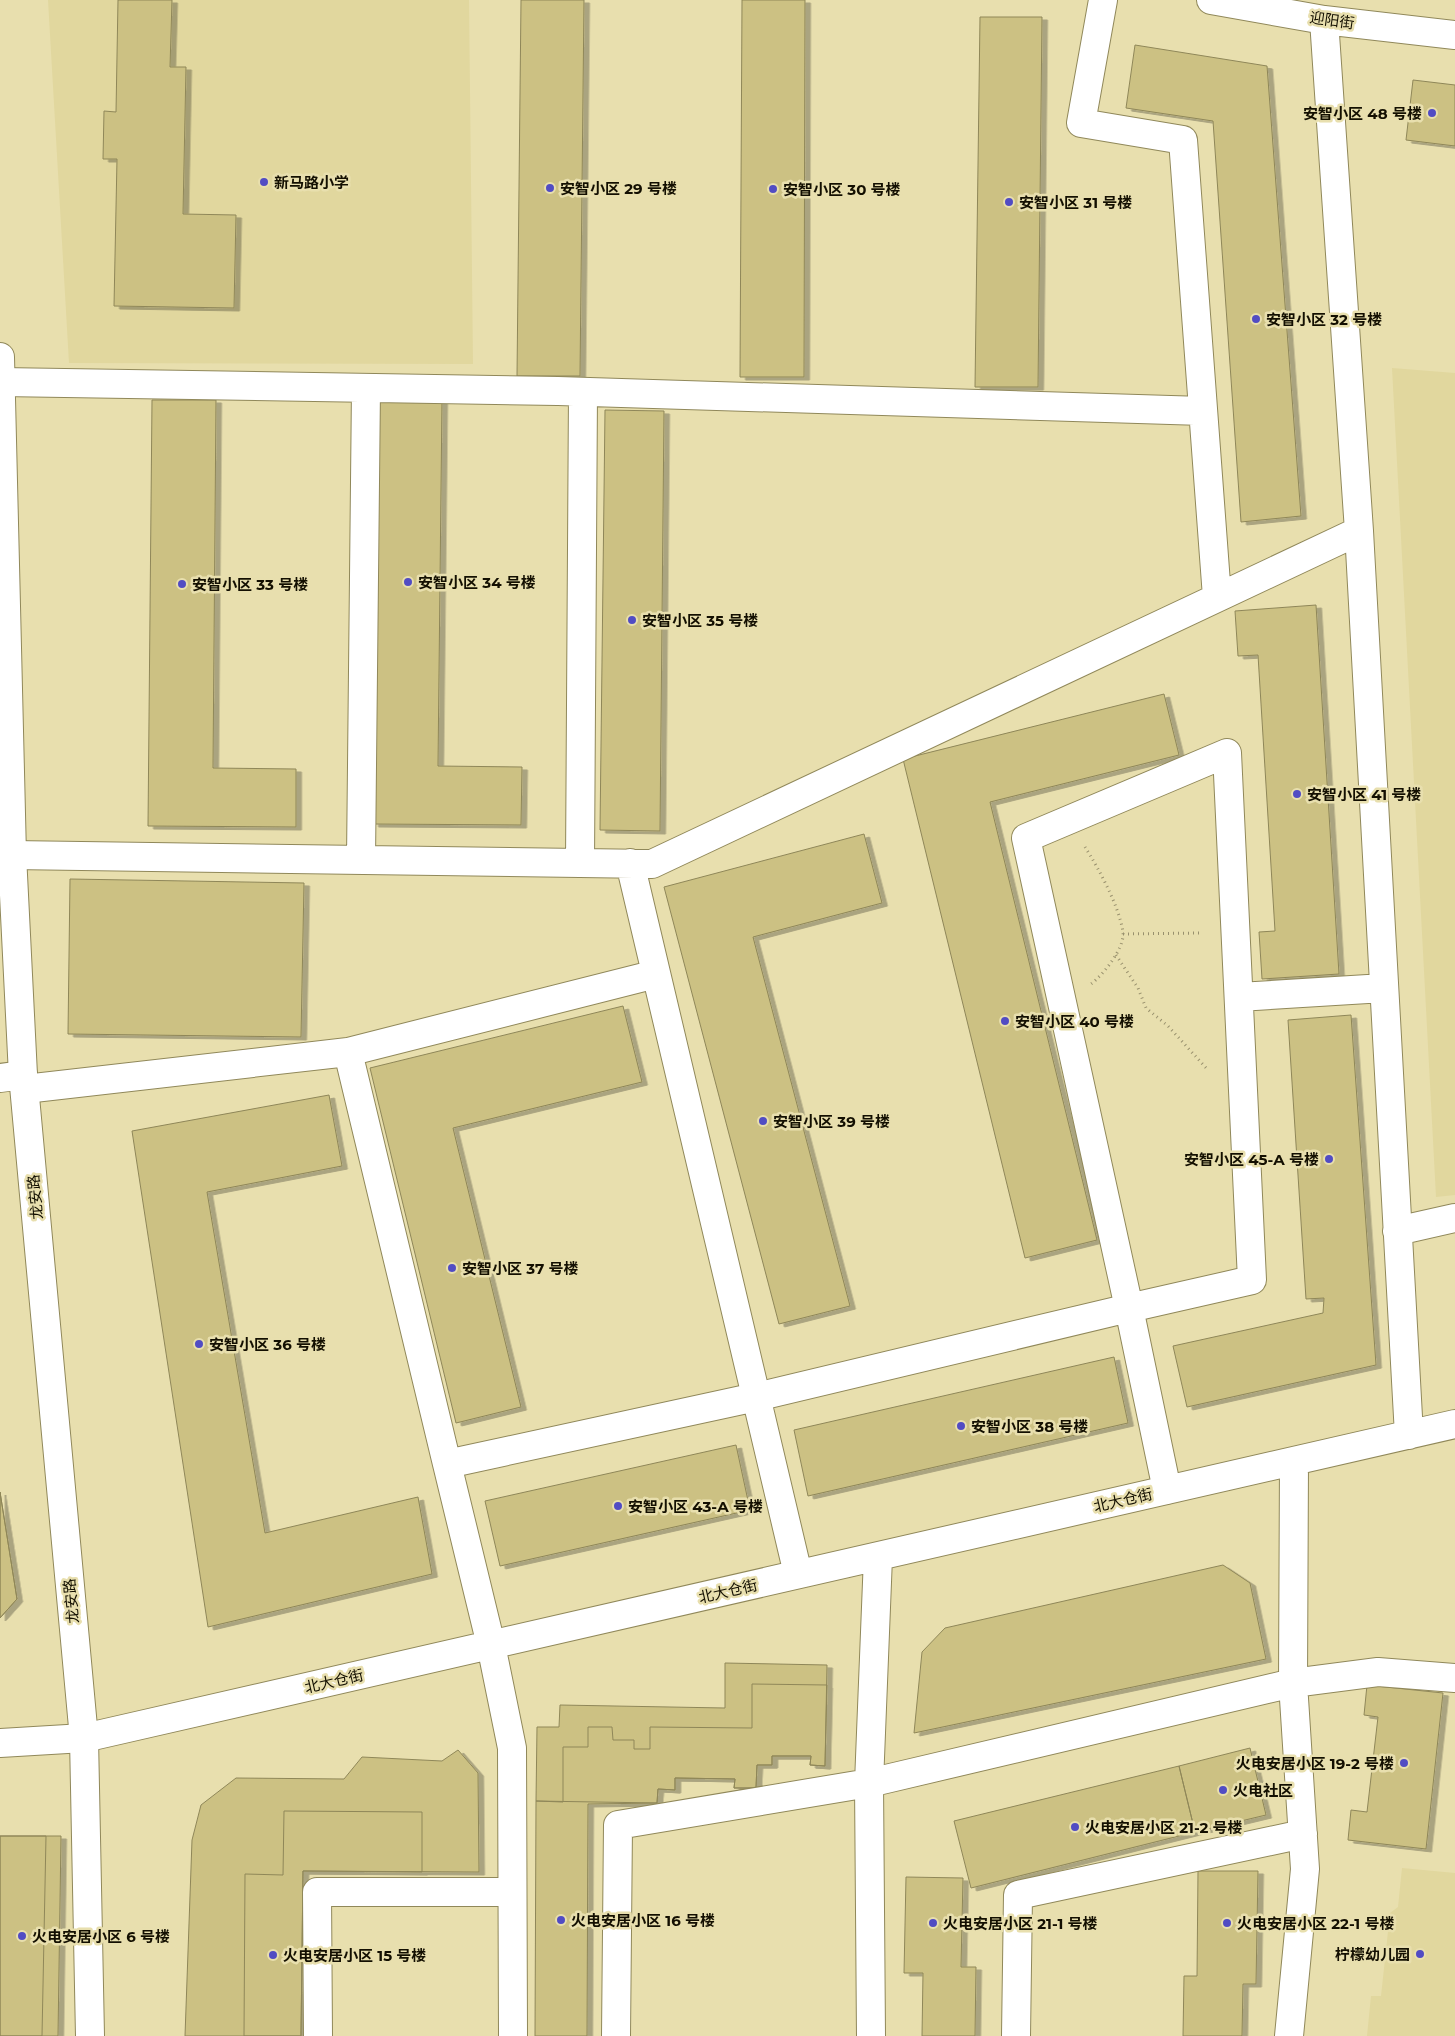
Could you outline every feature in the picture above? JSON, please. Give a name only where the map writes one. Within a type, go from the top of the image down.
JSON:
[{"type":"street","points":[[1103,0],[1081,123],[1183,140],[1217,597]]},
{"type":"street","name":"迎阳街","points":[[1211,0],[1275,6],[1324,20],[1455,35]]},
{"type":"street","points":[[1324,20],[1359,531],[1409,1435]]},
{"type":"street","name":"龙安路","points":[[0,357],[16,1081],[84,1738],[90,2036]]},
{"type":"street","points":[[1,382],[583,392],[1203,411]]},
{"type":"street","points":[[361,860],[366,388]]},
{"type":"street","points":[[580,862],[583,392]]},
{"type":"street","points":[[12,855],[652,864],[1359,531]]},
{"type":"street","points":[[448,1464],[756,1397],[1129,1308],[1252,1280],[1227,753],[1026,838],[1129,1308],[1167,1490]]},
{"type":"street","points":[[630,863],[798,1574]]},
{"type":"street","points":[[16,1081],[348,1052],[656,974]]},
{"type":"street","points":[[1239,997],[1384,988]]},
{"type":"street","points":[[348,1052],[491,1645],[512,1748],[513,2036]]},
{"type":"street","points":[[1397,1231],[1455,1218]]},
{"type":"street","name":"北大仓街","points":[[0,1743],[84,1738],[1455,1424]]},
{"type":"street","points":[[1289,2036],[1305,1869],[1293,1683],[1294,1461]]},
{"type":"street","points":[[871,2036],[869,1783],[878,1556]]},
{"type":"street","points":[[616,2036],[618,1826],[869,1783],[1293,1683],[1378,1672],[1455,1678]]},
{"type":"street","points":[[1016,2036],[1018,1896],[1303,1834]]},
{"type":"street","points":[[318,2036],[317,1892],[512,1892]]},
{"type":"path","points":[[1062,1004],[1100,977],[1116,955],[1123,934],[1112,899],[1096,865],[1068,820]]},
{"type":"path","points":[[1123,934],[1236,933]]},
{"type":"path","points":[[1116,955],[1138,988],[1146,1008],[1168,1026],[1215,1077],[1242,1076]]},
{"type":"shaded area","name":"新马路小学","points":[[48,0],[469,0],[473,364],[69,363]]},
{"type":"shaded area","points":[[1392,368],[1455,373],[1455,1195],[1436,1197]]},
{"type":"shaded area","name":"柠檬幼儿园","points":[[1402,1868],[1455,1873],[1455,2036],[1367,2036],[1371,1996],[1381,1996],[1390,1913],[1398,1907]]},
{"type":"building","name":"新马路小学","points":[[118,0],[172,0],[170,67],[186,67],[183,214],[236,215],[234,308],[114,306],[117,159],[103,159],[104,111],[116,112]]},
{"type":"building","name":"安智小区 29 号楼","points":[[521,0],[584,0],[580,376],[517,376]]},
{"type":"building","name":"安智小区 30 号楼","points":[[742,0],[805,0],[804,377],[740,377]]},
{"type":"building","name":"安智小区 31 号楼","points":[[980,17],[1042,17],[1038,387],[975,387]]},
{"type":"building","name":"安智小区 32 号楼","points":[[1135,45],[1267,66],[1301,516],[1241,522],[1213,121],[1126,108]]},
{"type":"building","name":"安智小区 48 号楼","points":[[1413,80],[1455,85],[1455,146],[1406,140]]},
{"type":"building","name":"安智小区 34 号楼","points":[[378,398],[442,399],[438,766],[522,767],[521,825],[373,824]]},
{"type":"building","name":"安智小区 33 号楼","points":[[152,400],[216,400],[213,768],[296,769],[296,827],[148,826]]},
{"type":"building","name":"安智小区 35 号楼","points":[[605,410],[664,411],[660,831],[600,830]]},
{"type":"building","name":"安智小区 41 号楼","points":[[1316,605],[1339,974],[1262,979],[1259,932],[1275,931],[1258,655],[1238,656],[1235,611]]},
{"type":"building","name":"安智小区 40 号楼","points":[[1164,694],[1179,755],[990,802],[1097,1240],[1025,1258],[903,759]]},
{"type":"building","name":"安智小区 39 号楼","points":[[864,834],[882,903],[753,937],[850,1306],[779,1324],[664,887]]},
{"type":"building","points":[[70,879],[304,883],[301,1037],[68,1034]]},
{"type":"building","name":"安智小区 37 号楼","points":[[623,1006],[642,1082],[453,1128],[521,1407],[456,1423],[370,1068]]},
{"type":"building","name":"安智小区 45-A 号楼","points":[[1351,1015],[1376,1365],[1187,1407],[1173,1346],[1323,1313],[1324,1298],[1306,1299],[1288,1020]]},
{"type":"building","name":"安智小区 36 号楼","points":[[329,1095],[342,1166],[207,1192],[265,1533],[418,1497],[432,1574],[208,1627],[132,1131]]},
{"type":"building","name":"安智小区 38 号楼","points":[[1114,1357],[1128,1423],[808,1496],[794,1430]]},
{"type":"building","name":"安智小区 43-A 号楼","points":[[736,1445],[750,1510],[500,1566],[485,1501]]},
{"type":"building","points":[[0,1492],[17,1599],[0,1618]]},
{"type":"building","points":[[0,1492],[17,1599],[0,1618]]},
{"type":"building","points":[[1223,1565],[1250,1583],[1266,1659],[914,1733],[922,1652],[945,1628]]},
{"type":"building","points":[[725,1663],[827,1665],[825,1766],[810,1765],[811,1756],[772,1756],[772,1765],[757,1765],[756,1788],[734,1788],[735,1779],[675,1778],[675,1790],[658,1789],[657,1803],[536,1801],[537,1727],[559,1727],[560,1705],[725,1708]]},
{"type":"building","name":"火电安居小区 16 号楼","points":[[752,1684],[827,1685],[825,1766],[810,1765],[811,1756],[772,1756],[772,1765],[757,1765],[756,1788],[734,1788],[735,1779],[675,1778],[675,1790],[658,1789],[657,1803],[588,1804],[587,2036],[535,2036],[536,1801],[563,1802],[563,1747],[588,1747],[588,1727],[612,1727],[613,1740],[634,1740],[634,1749],[650,1749],[650,1727],[752,1728]]},
{"type":"building","name":"火电安居小区 19-2 号楼","points":[[1367,1685],[1443,1693],[1426,1849],[1348,1840],[1351,1810],[1367,1812],[1378,1717],[1364,1715]]},
{"type":"building","name":"火电社区","points":[[1250,1748],[1266,1815],[1195,1832],[1179,1766]]},
{"type":"building","points":[[458,1750],[478,1773],[479,1872],[303,1871],[301,2036],[185,2036],[192,1840],[201,1805],[236,1778],[344,1779],[362,1757],[442,1761]]},
{"type":"building","name":"火电安居小区 21-2 号楼","points":[[1179,1766],[1195,1832],[971,1888],[954,1821]]},
{"type":"building","name":"火电安居小区 15 号楼","points":[[284,1811],[422,1812],[422,1872],[303,1871],[301,2036],[244,2036],[245,1874],[283,1875]]},
{"type":"building","name":"火电安居小区 6 号楼","points":[[0,1836],[46,1836],[42,2036],[0,2036]]},
{"type":"building","name":"火电安居小区 6 号楼","points":[[0,1836],[61,1836],[58,2036],[0,2036]]},
{"type":"building","name":"火电安居小区 22-1 号楼","points":[[1198,1871],[1258,1871],[1256,1984],[1243,1984],[1242,2036],[1183,2036],[1184,1976],[1197,1976]]},
{"type":"building","name":"火电安居小区 21-1 号楼","points":[[906,1877],[963,1878],[961,1967],[976,1967],[975,2036],[922,2036],[923,1973],[904,1973]]},
{"type":"place","name":"安智小区 48 号楼","points":[[1432,113]]},
{"type":"place","name":"新马路小学","points":[[264,182]]},
{"type":"place","name":"安智小区 29 号楼","points":[[550,188]]},
{"type":"place","name":"安智小区 30 号楼","points":[[773,189]]},
{"type":"place","name":"安智小区 31 号楼","points":[[1009,202]]},
{"type":"place","name":"安智小区 32 号楼","points":[[1256,319]]},
{"type":"place","name":"安智小区 34 号楼","points":[[408,582]]},
{"type":"place","name":"安智小区 33 号楼","points":[[182,584]]},
{"type":"place","name":"安智小区 35 号楼","points":[[632,620]]},
{"type":"place","name":"安智小区 41 号楼","points":[[1297,794]]},
{"type":"place","name":"安智小区 40 号楼","points":[[1005,1021]]},
{"type":"place","name":"安智小区 39 号楼","points":[[763,1121]]},
{"type":"place","name":"安智小区 45-A 号楼","points":[[1329,1159]]},
{"type":"place","name":"安智小区 37 号楼","points":[[452,1268]]},
{"type":"place","name":"安智小区 36 号楼","points":[[199,1344]]},
{"type":"place","name":"安智小区 38 号楼","points":[[961,1426]]},
{"type":"place","name":"安智小区 43-A 号楼","points":[[618,1506]]},
{"type":"place","name":"火电安居小区 19-2 号楼","points":[[1404,1763]]},
{"type":"place","name":"火电社区","points":[[1223,1790]]},
{"type":"place","name":"火电安居小区 21-2 号楼","points":[[1075,1827]]},
{"type":"place","name":"火电安居小区 16 号楼","points":[[561,1920]]},
{"type":"place","name":"火电安居小区 21-1 号楼","points":[[933,1923]]},
{"type":"place","name":"火电安居小区 22-1 号楼","points":[[1227,1923]]},
{"type":"place","name":"火电安居小区 6 号楼","points":[[22,1936]]},
{"type":"place","name":"柠檬幼儿园","points":[[1420,1954]]},
{"type":"place","name":"火电安居小区 15 号楼","points":[[273,1955]]}]
